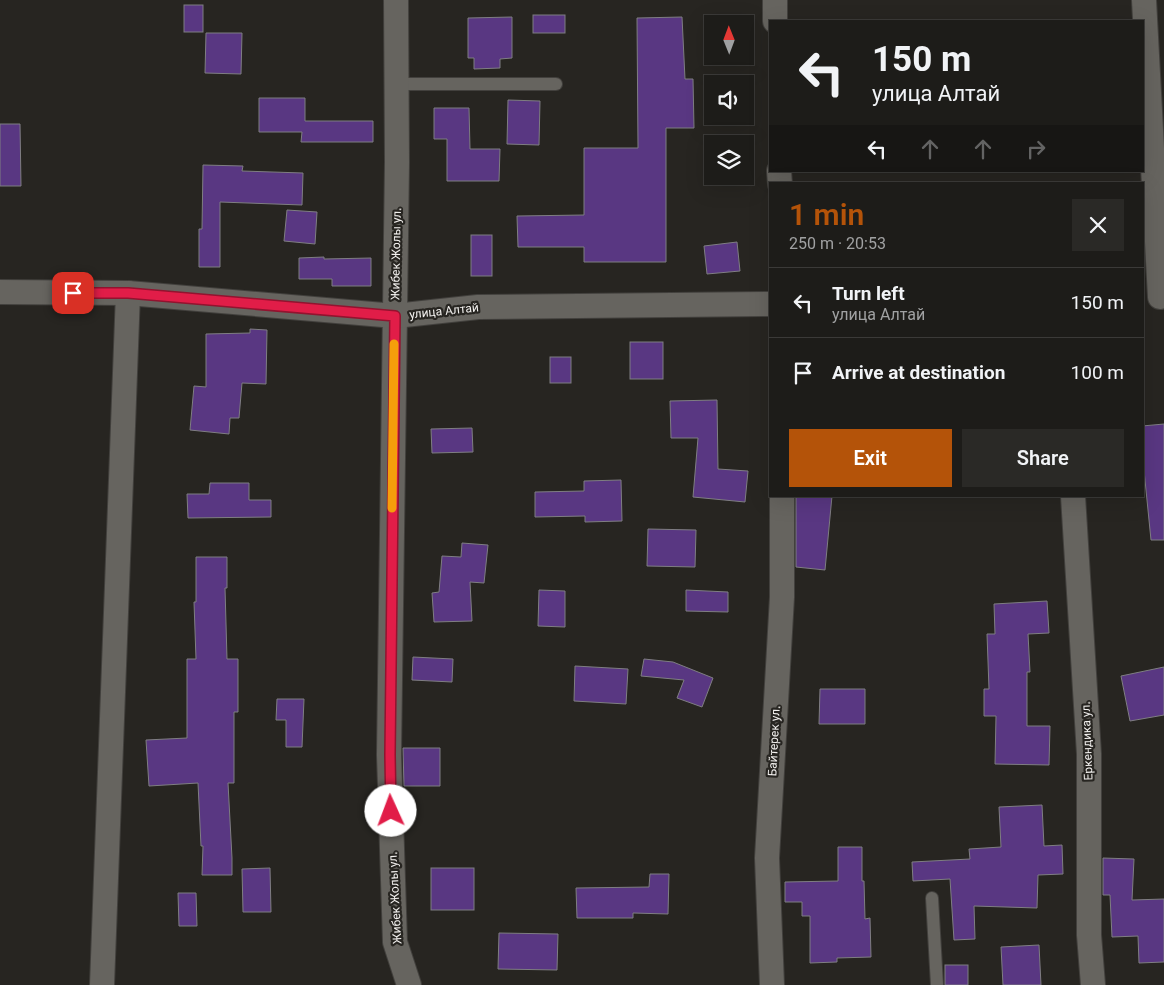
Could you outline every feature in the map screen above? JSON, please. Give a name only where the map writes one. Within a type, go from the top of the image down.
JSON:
[{"type":"street","name":"Жибек Жолы ул.","points":[[396,0],[397,162],[390,755],[395,942],[409,985]]},
{"type":"street","points":[[775,0],[775,20]]},
{"type":"street","points":[[1144,0],[1155,297]]},
{"type":"street","name":"улица Алтай","points":[[0,292],[128,293],[395,316],[478,306],[769,304]]},
{"type":"street","points":[[102,985],[128,293]]},
{"type":"street","name":"Байтерек ул.","points":[[772,985],[767,858],[782,598],[782,497]]},
{"type":"street","name":"Еркендика ул.","points":[[1073,497],[1089,754],[1089,935],[1092,985]]},
{"type":"lane","points":[[396,84],[556,84]]},
{"type":"lane","points":[[932,898],[937,985]]},
{"type":"building","points":[[184,5],[203,5],[203,32],[184,32]]},
{"type":"building","points":[[533,15],[565,15],[565,33],[533,33]]},
{"type":"building","points":[[512,17],[512,58],[500,59],[500,68],[474,69],[474,58],[468,58],[468,18]]},
{"type":"building","points":[[682,17],[685,79],[693,79],[694,128],[666,128],[666,262],[584,262],[584,247],[518,247],[517,216],[584,215],[584,148],[638,148],[637,18]]},
{"type":"building","points":[[206,33],[242,33],[241,74],[205,73]]},
{"type":"building","points":[[259,98],[305,98],[305,121],[373,121],[373,142],[301,142],[302,132],[259,132]]},
{"type":"building","points":[[508,100],[540,101],[539,145],[507,144]]},
{"type":"building","points":[[434,108],[469,108],[470,149],[500,149],[499,181],[447,181],[447,139],[434,139]]},
{"type":"building","points":[[0,124],[20,124],[21,186],[0,186]]},
{"type":"building","points":[[203,165],[243,166],[242,171],[303,173],[302,205],[220,202],[220,267],[199,267],[199,229],[202,229]]},
{"type":"building","points":[[287,210],[317,212],[315,244],[284,241]]},
{"type":"building","points":[[471,235],[492,235],[492,276],[471,276]]},
{"type":"building","points":[[737,242],[740,271],[707,274],[704,246]]},
{"type":"building","points":[[324,257],[324,259],[371,258],[371,286],[332,286],[332,279],[299,279],[299,258]]},
{"type":"building","points":[[250,329],[267,330],[266,384],[242,383],[239,418],[230,418],[229,434],[190,430],[194,386],[206,387],[206,334],[250,333]]},
{"type":"building","points":[[630,342],[663,342],[663,379],[630,379]]},
{"type":"building","points":[[550,357],[571,357],[571,383],[550,383]]},
{"type":"building","points":[[717,400],[718,469],[748,471],[745,502],[693,497],[698,438],[671,438],[670,401]]},
{"type":"building","points":[[1164,424],[1164,540],[1151,540],[1144,470],[1144,426]]},
{"type":"building","points":[[472,428],[473,452],[432,453],[431,429]]},
{"type":"building","points":[[621,480],[622,521],[585,522],[585,516],[535,517],[535,492],[584,491],[584,481]]},
{"type":"building","points":[[210,483],[249,483],[249,500],[271,500],[271,517],[188,518],[187,494],[209,494]]},
{"type":"building","points":[[796,497],[832,497],[825,570],[796,567]]},
{"type":"building","points":[[648,529],[696,530],[695,567],[647,566]]},
{"type":"building","points":[[462,543],[488,545],[484,583],[470,582],[472,621],[434,622],[432,593],[439,592],[442,556],[461,557]]},
{"type":"building","points":[[196,557],[227,557],[227,588],[225,588],[227,659],[238,659],[238,712],[234,712],[234,783],[228,783],[232,875],[202,875],[203,846],[201,846],[198,783],[149,786],[146,740],[187,738],[187,659],[196,659],[194,602],[196,602]]},
{"type":"building","points":[[539,590],[565,591],[565,627],[538,626]]},
{"type":"building","points":[[686,590],[728,592],[728,612],[686,611]]},
{"type":"building","points":[[1047,601],[1049,633],[1028,634],[1030,672],[1027,672],[1027,726],[1050,726],[1049,765],[995,764],[996,716],[984,716],[984,689],[989,689],[987,634],[995,634],[994,604]]},
{"type":"building","points":[[413,657],[453,659],[452,682],[412,680]]},
{"type":"building","points":[[644,659],[673,662],[713,678],[702,707],[677,698],[684,680],[641,676]]},
{"type":"building","points":[[575,666],[628,669],[626,704],[574,701]]},
{"type":"building","points":[[1164,667],[1164,715],[1130,721],[1121,676]]},
{"type":"building","points":[[820,689],[865,689],[865,724],[819,724]]},
{"type":"building","points":[[277,699],[304,699],[302,747],[286,747],[286,720],[276,720]]},
{"type":"building","points":[[403,748],[440,748],[440,786],[404,786]]},
{"type":"building","points":[[1042,805],[1044,846],[1062,845],[1063,874],[1038,875],[1037,908],[974,906],[975,939],[954,940],[950,879],[913,881],[912,862],[970,859],[969,849],[1001,847],[999,807]]},
{"type":"building","points":[[838,847],[862,847],[865,919],[870,918],[871,957],[837,958],[837,962],[810,963],[810,916],[802,916],[802,902],[785,902],[785,882],[838,881]]},
{"type":"building","points":[[1103,858],[1134,859],[1132,900],[1164,899],[1164,962],[1139,963],[1138,936],[1112,937],[1110,895],[1103,895]]},
{"type":"building","points":[[270,868],[271,912],[243,912],[242,869]]},
{"type":"building","points":[[431,868],[474,868],[474,910],[431,910]]},
{"type":"building","points":[[650,874],[669,874],[668,914],[633,913],[633,918],[577,918],[576,888],[649,887]]},
{"type":"building","points":[[178,893],[196,893],[197,926],[179,926]]},
{"type":"building","points":[[499,933],[558,934],[557,970],[498,969]]},
{"type":"building","points":[[1039,945],[1041,985],[1003,985],[1001,947]]},
{"type":"building","points":[[945,965],[968,965],[968,985],[945,985]]},
{"type":"slow traffic","points":[[392,508],[394,344]]},
{"type":"route","points":[[73,293],[128,293],[395,316],[391,811]]}]
